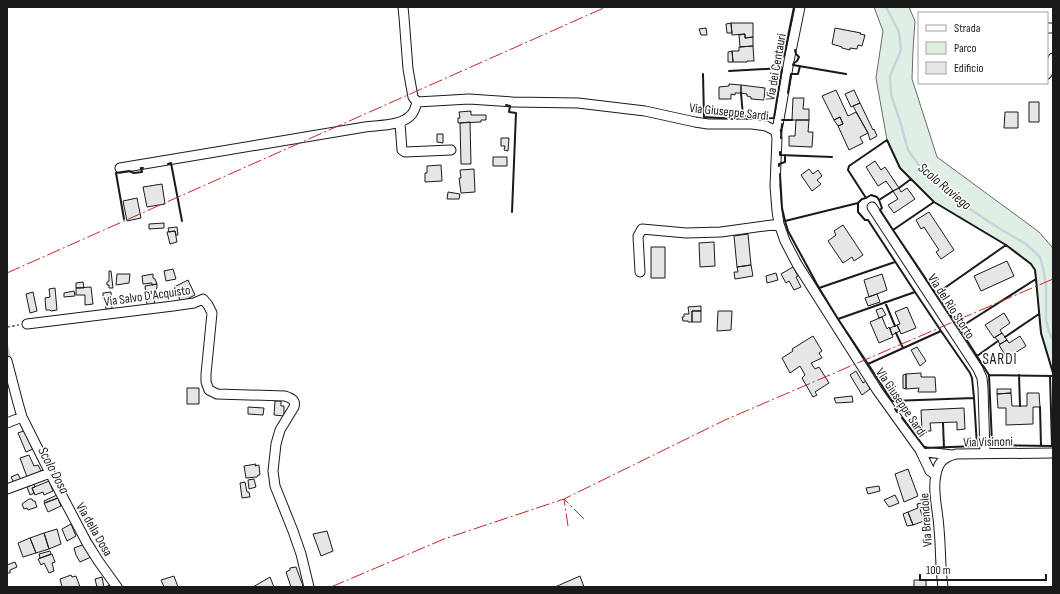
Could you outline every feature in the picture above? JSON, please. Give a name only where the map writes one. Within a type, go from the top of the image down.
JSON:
[{"type":"street","points":[[120,168],[364,127],[400,123],[409,118],[417,102],[413,97],[408,69],[403,7]]},
{"type":"street","name":"Via dei Centauri","points":[[774,130],[778,125],[800,7]]},
{"type":"street","points":[[1048,71],[1053,58]]},
{"type":"street","name":"Via Giuseppe Sardi","points":[[417,102],[469,99],[513,102],[578,103],[645,112],[708,124],[761,125],[774,130],[777,138],[775,186],[777,211],[779,224],[785,241],[797,264],[877,390],[920,450],[930,471],[936,475]]},
{"type":"street","points":[[400,123],[402,150],[405,152],[451,150]]},
{"type":"street","name":"Via del Rio Storto","points":[[872,207],[978,369],[982,378],[985,453]]},
{"type":"street","points":[[640,272],[638,236],[642,230],[721,232],[779,224]]},
{"type":"street","name":"Via Salvo D'Acquisto","points":[[27,324],[173,306],[194,303],[203,299],[212,313],[206,374],[206,382],[209,390],[217,394],[285,396],[292,398],[294,401],[294,407],[280,430],[276,444],[273,471],[275,486],[301,554],[309,587]]},
{"type":"street","name":"Via della Dosa","points":[[7,361],[22,417],[87,542],[117,587]]},
{"type":"street","points":[[7,423],[22,417]]},
{"type":"street","name":"Via Giuseppe Sardi","points":[[920,450],[952,455]]},
{"type":"street","name":"Via Visinoni","points":[[936,475],[941,462],[944,459],[956,454],[1053,453]]},
{"type":"street","points":[[7,489],[50,473]]},
{"type":"street","name":"Via Brendole","points":[[936,475],[936,505],[943,587]]},
{"type":"green space","points":[[874,7],[909,7],[915,21],[912,79],[937,157],[1039,232],[1053,249],[1053,373],[1041,333],[1035,270],[1031,264],[1006,245],[934,202],[900,168],[887,140],[876,78],[883,31]]},
{"type":"building","points":[[731,23],[753,23],[753,37],[745,38],[745,34],[732,35]]},
{"type":"building","points":[[731,23],[732,33],[727,33],[726,24]]},
{"type":"building","points":[[706,28],[707,35],[701,35],[699,29]]},
{"type":"building","points":[[835,28],[865,35],[862,46],[858,45],[857,49],[850,48],[850,50],[832,44]]},
{"type":"building","points":[[745,34],[745,38],[753,37],[753,46],[740,47],[739,35]]},
{"type":"building","points":[[753,46],[754,61],[733,62],[732,51],[739,51],[739,47]]},
{"type":"building","points":[[732,51],[733,62],[728,62],[728,52]]},
{"type":"building","points":[[729,84],[741,85],[741,93],[735,93],[735,95],[731,94],[731,99],[719,99],[719,87],[729,86]]},
{"type":"building","points":[[741,85],[765,88],[764,100],[751,99],[751,97],[747,96],[747,94],[741,93]]},
{"type":"building","points":[[836,90],[848,116],[856,112],[868,133],[860,137],[863,143],[849,150],[838,126],[843,124],[840,117],[834,120],[822,96]]},
{"type":"building","points":[[854,90],[860,103],[851,107],[845,94]]},
{"type":"building","points":[[793,98],[804,98],[803,109],[809,109],[809,120],[792,120]]},
{"type":"building","points":[[1029,102],[1039,102],[1039,122],[1029,122]]},
{"type":"building","points":[[860,103],[877,136],[870,140],[868,133],[853,106]]},
{"type":"building","points":[[471,111],[471,115],[486,115],[486,120],[481,120],[481,122],[458,123],[458,118],[460,118],[459,112]]},
{"type":"building","points":[[1005,112],[1018,112],[1018,128],[1004,128]]},
{"type":"building","points":[[840,117],[843,124],[838,126],[834,120]]},
{"type":"building","points":[[796,120],[809,120],[808,132],[813,132],[812,147],[789,146],[789,136],[795,136]]},
{"type":"building","points":[[470,122],[471,164],[461,164],[460,123]]},
{"type":"building","points":[[437,134],[443,134],[443,143],[437,142]]},
{"type":"building","points":[[501,138],[509,138],[508,151],[504,150],[505,146],[501,146]]},
{"type":"building","points":[[493,157],[507,157],[507,166],[493,166]]},
{"type":"building","points":[[875,161],[881,170],[885,167],[899,188],[893,191],[886,181],[878,186],[866,167]]},
{"type":"building","points":[[441,165],[442,181],[425,182],[427,166]]},
{"type":"building","points":[[474,169],[475,192],[461,193],[459,178],[461,178],[460,170]]},
{"type":"building","points":[[809,169],[813,174],[818,170],[822,176],[817,180],[821,184],[812,191],[801,175]]},
{"type":"building","points":[[162,184],[165,204],[147,207],[143,187]]},
{"type":"building","points":[[899,188],[901,192],[907,188],[915,199],[894,213],[888,205],[898,199],[893,191]]},
{"type":"building","points":[[448,192],[460,194],[459,199],[447,199]]},
{"type":"building","points":[[137,198],[141,218],[127,221],[123,201]]},
{"type":"building","points":[[929,212],[954,250],[941,259],[936,252],[939,250],[924,227],[921,229],[916,220]]},
{"type":"building","points":[[164,223],[164,228],[149,229],[149,224]]},
{"type":"building","points":[[843,225],[863,255],[854,261],[852,257],[843,263],[828,241],[836,235],[834,231]]},
{"type":"building","points":[[177,227],[178,235],[176,235],[175,231],[169,232],[168,228]]},
{"type":"building","points":[[175,231],[177,242],[170,244],[167,232]]},
{"type":"building","points":[[748,234],[751,265],[737,267],[734,236]]},
{"type":"building","points":[[714,242],[715,266],[700,267],[699,243]]},
{"type":"building","points":[[651,247],[665,247],[665,278],[651,278]]},
{"type":"building","points":[[1007,261],[1014,276],[981,291],[974,276]]},
{"type":"building","points":[[751,265],[753,276],[735,279],[734,272],[738,272],[737,267]]},
{"type":"building","points":[[793,267],[798,276],[796,277],[801,287],[794,290],[789,281],[786,283],[781,274]]},
{"type":"building","points":[[173,269],[176,279],[166,281],[164,271]]},
{"type":"building","points":[[109,271],[111,271],[113,288],[109,288],[109,285],[107,285],[107,282],[109,281]]},
{"type":"building","points":[[776,273],[778,280],[767,283],[766,276]]},
{"type":"building","points":[[117,274],[130,274],[129,283],[116,285]]},
{"type":"building","points":[[153,274],[153,278],[157,284],[143,284],[142,276]]},
{"type":"building","points":[[882,274],[887,290],[869,297],[864,280]]},
{"type":"building","points":[[188,280],[195,295],[181,302],[174,287]]},
{"type":"building","points":[[83,282],[84,288],[76,288],[76,283]]},
{"type":"building","points":[[157,284],[157,298],[154,299],[155,304],[147,305],[145,286]]},
{"type":"building","points":[[91,287],[93,304],[85,305],[85,295],[76,295],[76,288]]},
{"type":"building","points":[[55,288],[57,310],[46,310],[45,298],[50,297],[49,289]]},
{"type":"building","points":[[74,291],[75,296],[64,297],[64,293]]},
{"type":"building","points":[[33,292],[37,311],[30,313],[26,294]]},
{"type":"building","points":[[111,292],[112,309],[106,309],[103,293]]},
{"type":"building","points":[[877,294],[880,302],[868,306],[865,298]]},
{"type":"building","points":[[701,306],[701,311],[692,311],[692,322],[683,321],[682,317],[684,317],[684,314],[689,314],[688,307]]},
{"type":"building","points":[[907,307],[916,328],[901,334],[897,325],[900,324],[895,312]]},
{"type":"building","points":[[882,308],[886,315],[879,318],[876,310]]},
{"type":"building","points":[[692,311],[701,311],[701,322],[692,322]]},
{"type":"building","points":[[718,311],[732,311],[731,330],[717,331]]},
{"type":"building","points":[[1004,313],[1010,323],[1000,330],[1002,333],[994,338],[985,325]]},
{"type":"building","points":[[882,317],[887,329],[889,327],[893,337],[879,343],[870,322]]},
{"type":"building","points":[[897,325],[900,331],[892,335],[890,328]]},
{"type":"building","points":[[1002,333],[1007,340],[1000,344],[995,337]]},
{"type":"building","points":[[813,336],[822,351],[819,353],[822,358],[811,363],[815,369],[819,367],[829,383],[815,392],[817,395],[813,397],[802,378],[805,375],[800,366],[790,373],[782,358],[793,351],[792,349]]},
{"type":"building","points":[[1020,336],[1026,346],[1007,358],[999,345],[1007,340],[1009,343]]},
{"type":"building","points":[[917,347],[926,361],[920,366],[911,350]]},
{"type":"building","points":[[856,371],[863,383],[866,381],[870,389],[862,395],[850,375]]},
{"type":"building","points":[[921,373],[921,377],[935,377],[936,392],[918,392],[919,388],[906,389],[906,374]]},
{"type":"building","points":[[906,374],[906,389],[903,388],[903,375]]},
{"type":"building","points":[[187,388],[199,388],[199,404],[187,404]]},
{"type":"building","points":[[997,389],[1011,389],[1011,393],[997,394]]},
{"type":"building","points":[[1011,393],[1012,406],[1027,406],[1027,393],[1039,393],[1040,407],[1033,407],[1033,424],[1006,425],[1006,408],[998,408],[997,394]]},
{"type":"building","points":[[852,396],[853,402],[836,403],[834,398]]},
{"type":"building","points":[[275,401],[281,401],[281,406],[284,406],[284,416],[274,415]]},
{"type":"building","points":[[248,407],[264,408],[263,415],[248,414]]},
{"type":"building","points":[[964,408],[965,429],[957,430],[957,422],[930,423],[931,431],[922,431],[921,410]]},
{"type":"building","points":[[26,430],[34,444],[31,446],[33,449],[26,452],[18,433]]},
{"type":"building","points":[[29,455],[34,466],[38,465],[41,471],[27,477],[20,458]]},
{"type":"building","points":[[256,464],[255,466],[259,465],[260,475],[257,477],[246,478],[244,466]]},
{"type":"building","points":[[908,469],[918,496],[904,502],[895,474]]},
{"type":"building","points":[[18,474],[21,480],[14,483],[11,477]]},
{"type":"building","points":[[254,479],[256,487],[249,489],[248,480]]},
{"type":"building","points":[[49,481],[53,491],[44,495],[43,492],[35,495],[32,488]]},
{"type":"building","points":[[245,482],[247,492],[249,492],[250,497],[242,498],[240,483]]},
{"type":"building","points":[[34,484],[35,487],[32,488],[34,493],[30,495],[27,487]]},
{"type":"building","points":[[879,486],[880,491],[868,494],[866,488]]},
{"type":"building","points":[[57,495],[58,498],[45,503],[44,501]]},
{"type":"building","points":[[895,495],[899,503],[889,507],[884,500]]},
{"type":"building","points":[[58,498],[61,506],[48,512],[44,503]]},
{"type":"building","points":[[29,499],[35,501],[37,507],[28,510],[27,508],[24,509],[22,504]]},
{"type":"building","points":[[922,503],[924,508],[920,509],[924,521],[913,525],[908,512],[918,508],[917,504]]},
{"type":"building","points":[[908,512],[913,525],[907,526],[903,514]]},
{"type":"building","points":[[71,524],[76,536],[67,541],[62,529]]},
{"type":"building","points":[[57,529],[61,544],[49,549],[44,533]]},
{"type":"building","points":[[327,531],[333,551],[321,556],[313,534]]},
{"type":"building","points":[[44,533],[49,549],[36,553],[30,538]]},
{"type":"building","points":[[30,538],[36,553],[23,557],[18,543]]},
{"type":"building","points":[[85,544],[91,557],[80,562],[74,548]]},
{"type":"building","points":[[50,551],[51,554],[40,558],[39,554]]},
{"type":"building","points":[[52,554],[55,562],[52,563],[54,571],[49,573],[44,563],[41,565],[38,559]]},
{"type":"building","points":[[15,562],[17,567],[10,570],[10,573],[7,573],[7,565]]},
{"type":"building","points":[[296,567],[303,586],[291,587],[286,572],[290,570],[290,568]]},
{"type":"building","points":[[71,575],[72,577],[76,576],[80,587],[62,587],[60,579]]},
{"type":"building","points":[[174,576],[178,587],[164,587],[161,580]]},
{"type":"building","points":[[580,576],[584,587],[555,587]]},
{"type":"building","points":[[102,577],[104,587],[97,587],[95,579]]},
{"type":"building","points":[[270,577],[274,587],[253,587]]},
{"type":"building","points":[[914,580],[926,580],[926,587],[914,587]]},
{"type":"waterway","name":"Scolo Ruviego","points":[[886,7],[899,32],[901,50],[890,76],[891,95],[908,150],[923,171],[958,201],[1000,229],[1026,244],[1040,257],[1046,285],[1046,320],[1053,340]]},
{"type":"waterway","name":"Scolo Dosa","points":[[7,345],[11,362]]},
{"type":"waterway","name":"Scolo Dosa","points":[[45,452],[61,485]]},
{"type":"waterway","name":"Scolo Dosa","points":[[84,529],[95,547]]},
{"type":"wall","points":[[782,68],[777,64],[779,58],[784,56],[794,7]]},
{"type":"wall","points":[[795,50],[799,57],[793,65],[846,74]]},
{"type":"wall","points":[[788,93],[791,74],[798,74],[800,66]]},
{"type":"wall","points":[[703,74],[704,117],[737,119],[737,116],[747,116],[747,119],[774,118],[782,68],[729,71]]},
{"type":"wall","points":[[741,93],[743,116]]},
{"type":"wall","points":[[506,105],[510,106],[509,112],[516,113],[512,212]]},
{"type":"wall","points":[[782,120],[792,120]]},
{"type":"wall","points":[[781,138],[782,124]]},
{"type":"wall","points":[[879,200],[877,197],[871,195],[866,198],[848,170],[849,166],[887,140],[900,168],[911,179]]},
{"type":"wall","points":[[780,152],[780,155],[832,157]]},
{"type":"wall","points":[[779,166],[779,164],[785,162],[785,155]]},
{"type":"wall","points":[[168,164],[171,163],[182,221]]},
{"type":"wall","points":[[124,219],[116,173],[129,171],[134,173],[142,172],[141,168],[143,168]]},
{"type":"wall","points":[[780,174],[782,208],[788,231],[819,288],[895,262]]},
{"type":"wall","points":[[899,188],[911,179],[934,202]]},
{"type":"wall","points":[[893,191],[879,200],[882,208],[880,210],[893,230]]},
{"type":"wall","points":[[819,288],[838,319],[915,292],[868,220],[865,220],[858,212],[858,203],[862,199],[866,198]]},
{"type":"wall","points":[[936,294],[893,230],[934,202],[1006,245]]},
{"type":"wall","points":[[785,221],[858,203]]},
{"type":"wall","points":[[959,328],[936,294],[1006,245],[1031,264],[1035,270],[1036,279]]},
{"type":"wall","points":[[989,375],[959,328],[1036,279],[1041,333],[1053,373]]},
{"type":"wall","points":[[838,319],[868,364],[941,331],[915,292]]},
{"type":"wall","points":[[885,302],[895,326]]},
{"type":"wall","points":[[1005,337],[1039,314]]},
{"type":"wall","points":[[868,364],[892,401],[974,398],[970,373],[941,331]]},
{"type":"wall","points":[[896,333],[903,348]]},
{"type":"wall","points":[[977,356],[998,341]]},
{"type":"wall","points":[[1050,376],[1052,446],[994,445],[992,443],[989,375],[1053,376]]},
{"type":"wall","points":[[1019,375],[1020,406]]},
{"type":"wall","points":[[902,418],[925,448],[977,446],[974,398]]},
{"type":"wall","points":[[897,412],[895,409],[899,407],[898,401]]},
{"type":"wall","points":[[1040,407],[1041,446]]},
{"type":"wall","points":[[943,423],[944,448]]},
{"type":"power","points":[[7,273],[606,7]]},
{"type":"power","points":[[584,519],[564,499],[725,420],[1053,279]]},
{"type":"power","points":[[331,587],[444,539],[564,499],[568,526]]},
{"type":"district","name":"SARDI","points":[[1000,359]]}]
